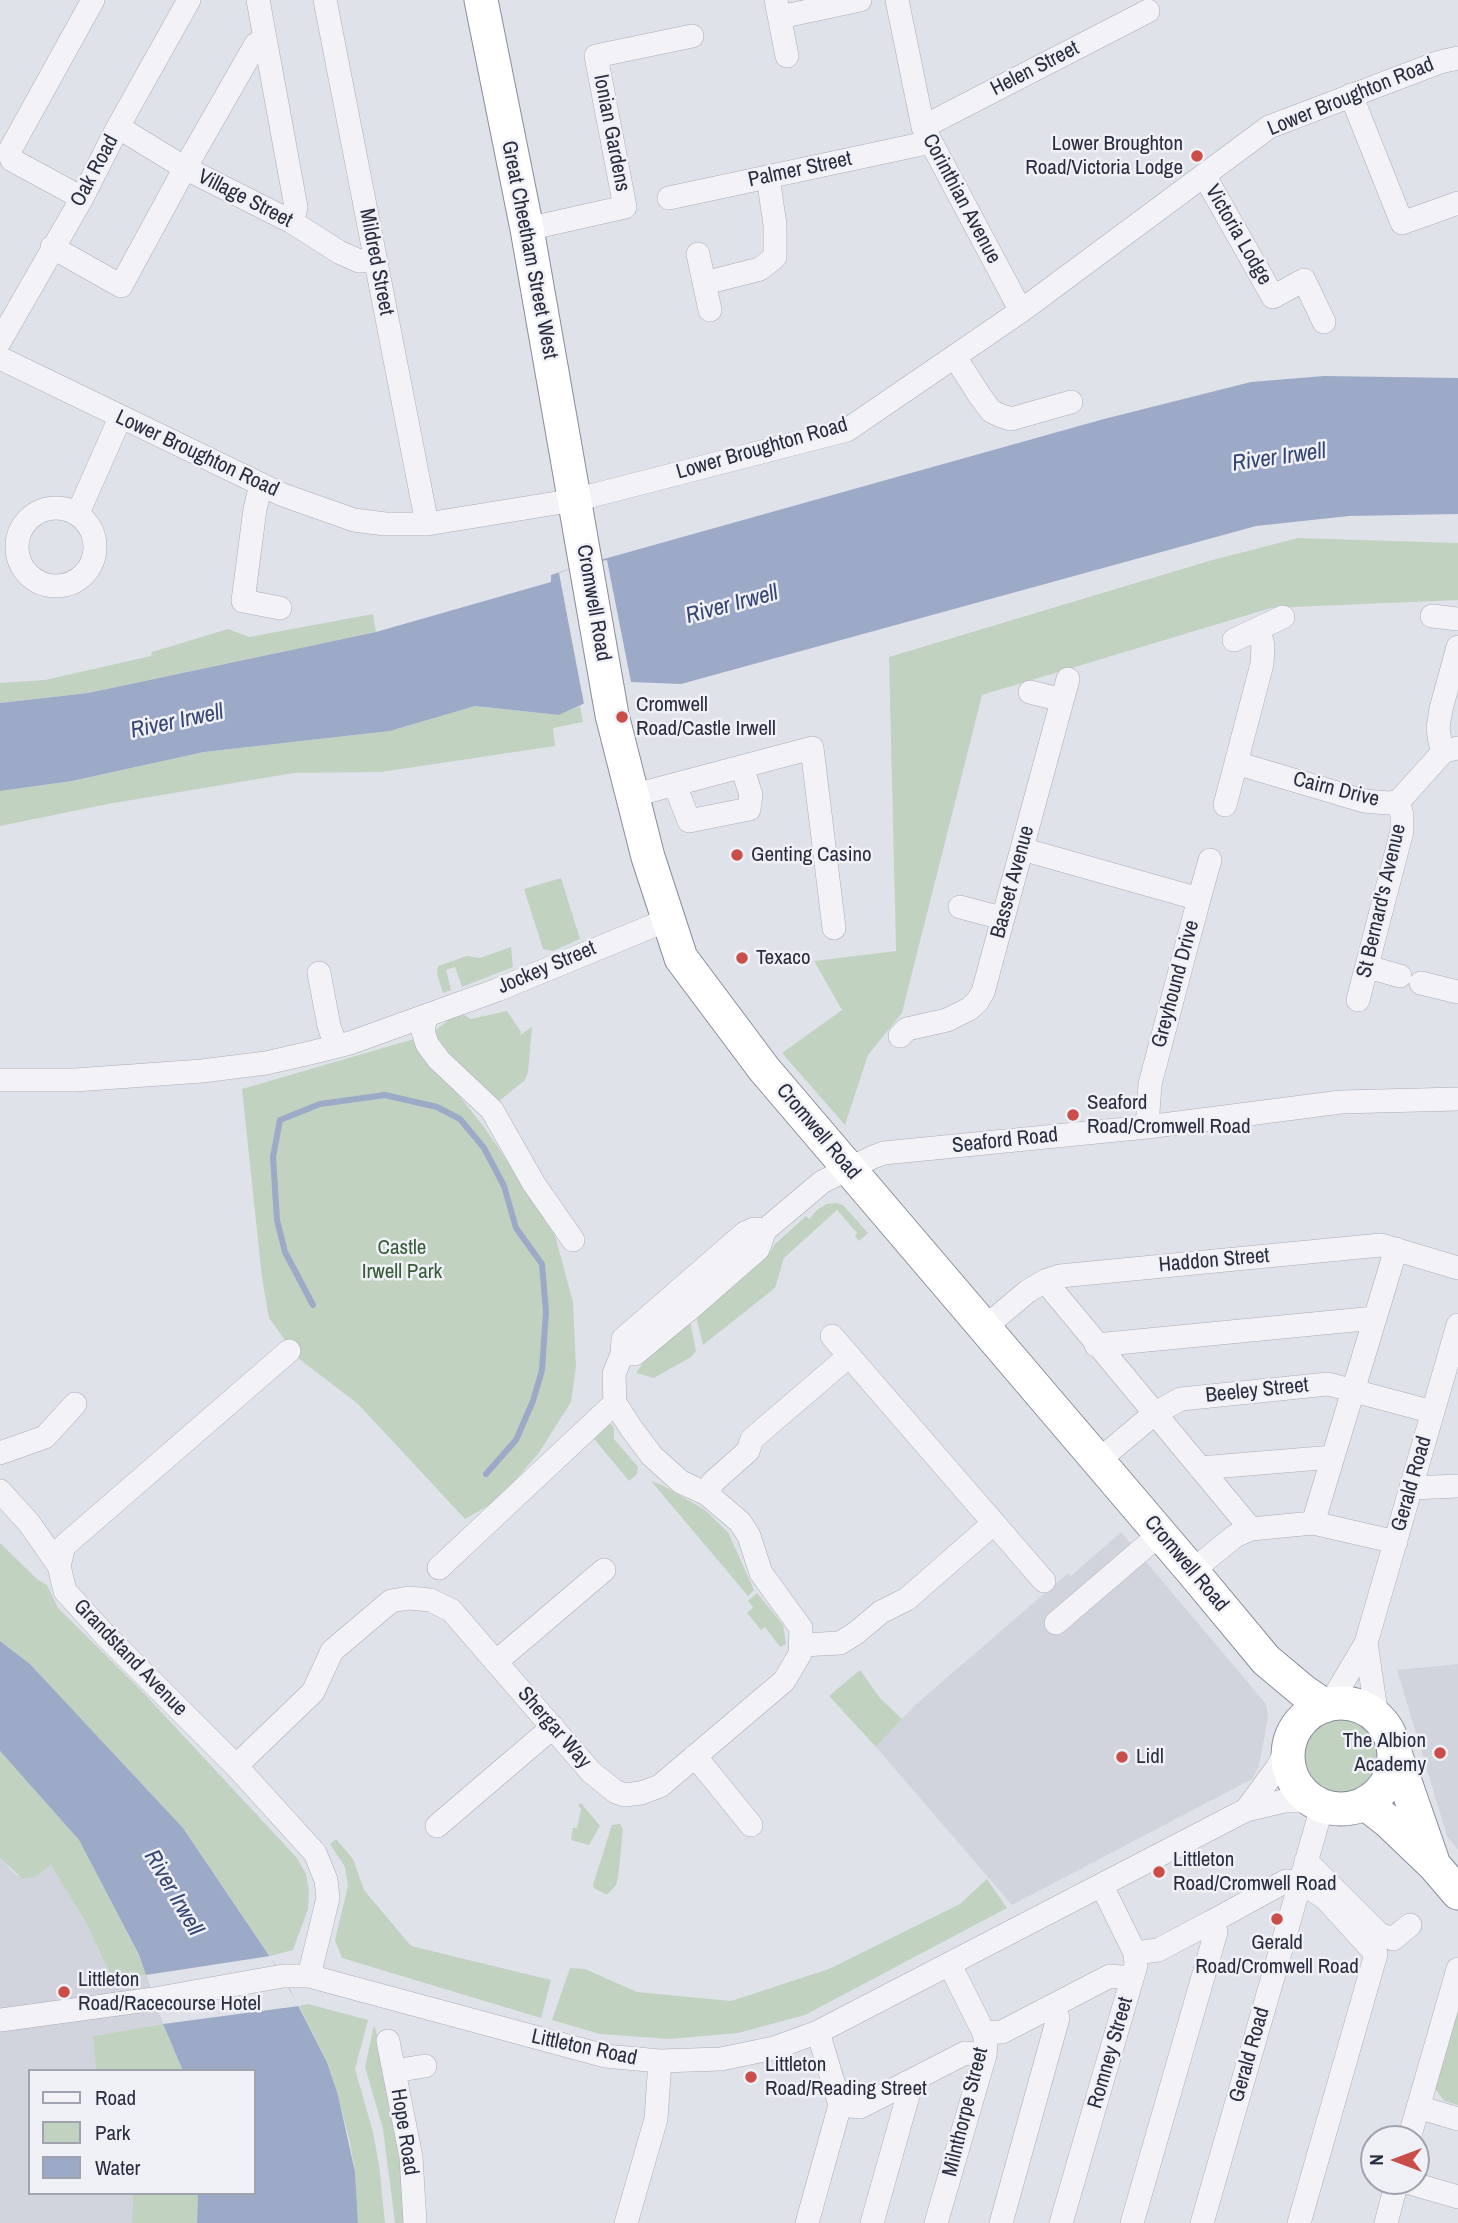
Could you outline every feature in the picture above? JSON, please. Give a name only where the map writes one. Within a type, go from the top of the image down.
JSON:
[{"type":"highway","name":"Great Cheetham Street West","points":[[481,0],[527,229],[575,500]]},
{"type":"highway","name":"Cromwell Road","points":[[575,500],[608,693],[631,796],[681,958],[764,1069],[1266,1660],[1303,1691],[1328,1705]]},
{"type":"highway","name":"Cromwell Road","points":[[1266,1660],[1281,1702],[1289,1742]]},
{"type":"highway","points":[[1394,1750],[1393,1769],[1380,1793],[1366,1804],[1341,1810],[1317,1804],[1294,1783],[1288,1765],[1289,1742],[1312,1711],[1328,1705],[1348,1703],[1377,1717],[1388,1732],[1434,1865]]},
{"type":"highway","points":[[1366,1804],[1434,1865],[1458,1894]]},
{"type":"street","points":[[82,198],[12,160],[9,152],[93,0]]},
{"type":"street","name":"Oak Road","points":[[0,341],[82,198],[189,0]]},
{"type":"street","points":[[258,0],[296,207],[292,222]]},
{"type":"street","name":"Mildred Street","points":[[326,0],[427,524]]},
{"type":"street","points":[[787,56],[778,9],[860,0]]},
{"type":"street","name":"Corinthian Avenue","points":[[897,0],[927,134],[1021,312]]},
{"type":"street","name":"Helen Street","points":[[927,134],[1148,11]]},
{"type":"street","name":"Ionian Gardens","points":[[527,229],[634,205],[596,56],[692,36]]},
{"type":"street","points":[[52,247],[121,286],[256,44],[265,40]]},
{"type":"street","name":"Lower Broughton Road","points":[[0,358],[261,485],[354,520],[384,524],[427,524],[575,500],[847,430],[1021,312],[1269,127],[1440,62],[1458,58]]},
{"type":"street","points":[[1351,95],[1402,223],[1458,203]]},
{"type":"street","name":"Village Street","points":[[118,127],[185,168],[292,222],[339,252],[359,261],[375,260]]},
{"type":"street","name":"Palmer Street","points":[[669,198],[768,177],[927,134]]},
{"type":"street","name":"Victoria Lodge","points":[[1204,175],[1273,297],[1304,280],[1324,322]]},
{"type":"street","points":[[705,283],[761,269],[775,257],[775,225],[768,177]]},
{"type":"street","points":[[698,254],[710,310]]},
{"type":"street","points":[[955,357],[991,411],[999,415],[1011,419],[1071,402]]},
{"type":"street","points":[[78,513],[120,418]]},
{"type":"street","points":[[261,485],[255,509],[243,601],[280,608]]},
{"type":"street","points":[[1432,616],[1458,619]]},
{"type":"street","points":[[1234,640],[1283,617]]},
{"type":"street","points":[[1225,806],[1262,664],[1263,646],[1259,629]]},
{"type":"street","points":[[1451,750],[1440,742],[1438,728],[1458,647]]},
{"type":"street","name":"Basset Avenue","points":[[900,1036],[907,1029],[947,1020],[977,1002],[983,992],[1065,690],[1030,692]]},
{"type":"street","points":[[631,796],[812,748],[834,928]]},
{"type":"street","name":"Cairn Drive","points":[[1236,763],[1364,801],[1398,802],[1451,750]]},
{"type":"street","points":[[675,785],[689,821],[749,809],[751,795],[742,767]]},
{"type":"street","name":"St Bernard's Avenue","points":[[1358,1000],[1402,831],[1402,815],[1398,802]]},
{"type":"street","name":"Greyhound Drive","points":[[1022,849],[1199,899],[1153,1073],[1147,1127]]},
{"type":"street","points":[[1199,899],[1210,860]]},
{"type":"street","points":[[960,907],[1002,918]]},
{"type":"street","name":"Jockey Street","points":[[0,1080],[75,1080],[202,1072],[266,1063],[336,1046],[426,1016],[497,990],[667,919]]},
{"type":"street","points":[[1368,967],[1458,992]]},
{"type":"street","points":[[319,973],[329,1026],[336,1046]]},
{"type":"street","points":[[426,1016],[423,1031],[427,1044],[439,1060],[492,1110],[534,1184],[573,1240]]},
{"type":"street","name":"Seaford Road","points":[[615,1403],[614,1374],[622,1354],[622,1339],[745,1233],[754,1229],[765,1230],[822,1182],[864,1160],[884,1153],[1147,1127],[1341,1102],[1458,1099]]},
{"type":"street","name":"Haddon Street","points":[[984,1328],[1028,1291],[1060,1276],[1381,1245],[1458,1268]]},
{"type":"street","points":[[1312,1524],[1396,1250]]},
{"type":"street","points":[[1045,1281],[1251,1529]]},
{"type":"street","points":[[1096,1345],[1375,1318]]},
{"type":"street","name":"Gerald Road","points":[[1328,1705],[1366,1643],[1457,1331]]},
{"type":"street","points":[[832,1336],[1044,1581]]},
{"type":"street","points":[[59,1566],[64,1546],[289,1351]]},
{"type":"street","points":[[707,1494],[713,1482],[748,1451],[752,1439],[849,1356]]},
{"type":"street","name":"Beeley Street","points":[[1098,1461],[1154,1413],[1181,1399],[1328,1384],[1433,1412]]},
{"type":"street","points":[[439,1568],[615,1403],[652,1456],[681,1482],[707,1494],[740,1522],[749,1536],[761,1573],[801,1628],[802,1645],[840,1643],[856,1633],[881,1612],[907,1599],[993,1523]]},
{"type":"street","points":[[0,1453],[45,1437],[75,1404]]},
{"type":"street","points":[[1200,1468],[1333,1457]]},
{"type":"street","points":[[1411,1488],[1458,1486]]},
{"type":"street","name":"Grandstand Avenue","points":[[0,1491],[29,1522],[59,1566],[65,1591],[105,1635],[236,1766],[315,1853],[323,1870],[328,1898],[309,1976]]},
{"type":"street","points":[[1192,1571],[1235,1536],[1251,1529],[1312,1524],[1395,1542]]},
{"type":"street","points":[[1056,1623],[1160,1534]]},
{"type":"street","points":[[497,1661],[604,1570]]},
{"type":"street","name":"Shergar Way","points":[[236,1766],[313,1692],[331,1651],[391,1601],[409,1598],[430,1600],[451,1610],[591,1772],[616,1792],[625,1795],[660,1786],[783,1681],[795,1665],[802,1645]]},
{"type":"street","name":"Gerald Road","points":[[1366,1643],[1377,1717]]},
{"type":"street","points":[[437,1826],[553,1727]]},
{"type":"street","name":"Littleton Road","points":[[1246,1810],[1264,1788],[1289,1742]]},
{"type":"street","points":[[695,1756],[751,1825]]},
{"type":"street","name":"Littleton Road","points":[[0,2020],[154,1999],[283,1976],[309,1976],[605,2056],[692,2061],[751,2054],[818,2032],[1246,1810],[1284,1801],[1317,1804]]},
{"type":"street","name":"Gerald Road","points":[[1202,2223],[1303,1871],[1317,1804]]},
{"type":"street","points":[[1102,1886],[1135,1953],[1158,1950],[1303,1871]]},
{"type":"street","points":[[1303,1871],[1379,1934],[1393,1939],[1410,1926]]},
{"type":"street","points":[[1299,2223],[1376,1954],[1303,1871]]},
{"type":"street","points":[[1132,2223],[1216,1932],[1211,1922]]},
{"type":"street","name":"Romney Street","points":[[1061,2223],[1136,1965],[1135,1953]]},
{"type":"street","name":"Milnthorpe Street","points":[[936,2223],[985,2044],[950,1965]]},
{"type":"street","points":[[1413,2125],[1458,1969]]},
{"type":"street","points":[[840,2105],[860,2107],[985,2044],[1002,2032],[1110,1976],[1132,1978]]},
{"type":"street","points":[[1001,2223],[1058,2018],[1052,2006]]},
{"type":"street","points":[[807,2223],[840,2105],[818,2032]]},
{"type":"street","name":"Hope Road","points":[[388,2041],[411,2157],[415,2223]]},
{"type":"street","points":[[626,2223],[656,2119],[660,2061]]},
{"type":"street","points":[[394,2071],[425,2066]]},
{"type":"street","points":[[872,2223],[909,2092],[906,2083]]},
{"type":"street","points":[[1418,2108],[1458,2119]]},
{"type":"street","points":[[1430,2189],[1458,2197]]},
{"type":"street","points":[[1386,2223],[1393,2195]]},
{"type":"shaded area","points":[[1121,1532],[1266,1704],[1268,1718],[1259,1766],[1252,1779],[1012,1905],[876,1747],[914,1706],[1068,1573],[1071,1576]]},
{"type":"shaded area","name":"The Albion Academy","points":[[1458,1664],[1458,1850],[1447,1836],[1397,1670]]},
{"type":"shaded area","points":[[0,1858],[16,1875],[35,1877],[51,1864],[85,1921],[113,1980],[146,1975],[163,2024],[93,2036],[96,2069],[28,2069],[28,2195],[133,2195],[132,2223],[0,2223]]},
{"type":"green space","points":[[1298,538],[1458,543],[1458,600],[1271,608],[982,695],[902,1013],[868,1055],[845,1125],[782,1053],[842,1010],[814,961],[896,951],[889,657],[1209,561]]},
{"type":"green space","points":[[373,614],[376,632],[88,693],[0,703],[0,683],[45,680],[151,656],[152,652],[228,629],[249,637]]},
{"type":"green space","points":[[475,706],[559,715],[580,706],[583,722],[553,728],[555,746],[381,772],[294,773],[108,804],[0,826],[0,791],[72,781],[204,752],[390,731]]},
{"type":"green space","points":[[561,878],[580,939],[553,951],[543,949],[524,889]]},
{"type":"green space","points":[[511,947],[513,967],[462,987],[455,967],[446,970],[451,990],[443,993],[437,974],[438,966],[467,956],[480,958]]},
{"type":"green space","points":[[507,1011],[521,1032],[520,1035],[532,1027],[528,1072],[525,1080],[498,1102],[434,1043],[433,1032],[450,1019],[464,1015],[471,1019]]},
{"type":"green space","name":"Castle Irwell Park","points":[[414,1039],[484,1127],[553,1228],[573,1302],[576,1367],[571,1402],[538,1454],[498,1500],[465,1519],[358,1404],[298,1358],[269,1318],[262,1278],[242,1089]]},
{"type":"green space","points":[[836,1203],[843,1205],[868,1233],[859,1241],[855,1236],[857,1233],[837,1210],[784,1258],[775,1288],[703,1345],[696,1317],[767,1256],[775,1244],[806,1216],[809,1219],[818,1209]]},
{"type":"green space","points":[[690,1321],[696,1351],[691,1357],[654,1378],[636,1373],[643,1363]]},
{"type":"green space","points":[[607,1420],[614,1428],[614,1439],[638,1467],[637,1474],[629,1481],[590,1434]]},
{"type":"green space","points":[[651,1481],[705,1510],[728,1532],[754,1590],[748,1596]]},
{"type":"green space","points":[[0,1543],[38,1580],[47,1585],[58,1608],[139,1688],[297,1858],[306,1874],[309,1891],[308,1909],[293,1950],[270,1956],[183,1828],[30,1664],[0,1641]]},
{"type":"green space","points":[[757,1593],[783,1625],[786,1644],[780,1647],[765,1627],[761,1630],[747,1613],[753,1607],[748,1601]]},
{"type":"green space","points":[[860,1670],[880,1698],[902,1719],[876,1747],[829,1696]]},
{"type":"green space","points":[[1342,1718],[1357,1721],[1370,1730],[1379,1743],[1382,1758],[1379,1773],[1370,1786],[1357,1795],[1342,1798],[1327,1795],[1314,1786],[1305,1773],[1302,1758],[1305,1743],[1314,1730],[1327,1721]]},
{"type":"green space","points":[[0,1751],[79,1840],[139,1956],[146,1975],[113,1980],[85,1921],[51,1865],[35,1877],[23,1879],[0,1858]]},
{"type":"green space","points":[[581,1803],[600,1826],[589,1845],[571,1840],[573,1828],[577,1828],[581,1809],[578,1805]]},
{"type":"green space","points":[[620,1824],[623,1829],[618,1878],[616,1885],[605,1894],[593,1885],[612,1825]]},
{"type":"green space","points":[[336,1839],[353,1859],[364,1890],[411,1946],[551,1980],[541,2018],[342,1958],[335,1940],[348,1886],[345,1867],[330,1844]]},
{"type":"green space","points":[[987,1879],[1007,1908],[805,2015],[738,2033],[670,2039],[600,2034],[552,2020],[570,1968],[585,1969],[637,1992],[731,2001],[829,1969],[960,1904]]},
{"type":"green space","points":[[308,2004],[368,2020],[355,2069],[373,2132],[385,2223],[358,2223],[350,2143],[327,2061],[299,2006]]},
{"type":"green space","points":[[1458,2004],[1458,2105],[1444,2101],[1434,2087]]},
{"type":"green space","points":[[163,2024],[182,2069],[96,2069],[93,2036]]},
{"type":"green space","points":[[374,2025],[386,2063],[397,2124],[407,2223],[395,2223],[383,2129],[365,2067]]},
{"type":"green space","points":[[133,2195],[198,2195],[197,2223],[132,2223]]},
{"type":"water","name":"River Irwell","points":[[1324,376],[1458,378],[1458,514],[1349,516],[1256,526],[681,684],[631,682],[559,715],[475,706],[390,731],[204,752],[72,781],[0,791],[0,703],[88,693],[376,632],[551,582],[551,575],[586,564],[1104,419],[1251,382]]},
{"type":"water","name":"River Irwell","points":[[0,1641],[30,1664],[183,1828],[283,1976],[327,2062],[338,2095],[355,2172],[358,2223],[197,2223],[198,2195],[256,2195],[256,2069],[182,2069],[139,1955],[79,1840],[0,1751]]},
{"type":"pier","points":[[607,560],[631,682],[584,704],[559,573]]},
{"type":"pier","points":[[270,1956],[299,2006],[163,2024],[146,1975]]},
{"type":"waterway","points":[[313,1305],[285,1252],[277,1220],[273,1157],[280,1120],[320,1104],[385,1095],[437,1107],[460,1119],[484,1148],[504,1186],[516,1228],[542,1264],[546,1312],[542,1370],[533,1401],[516,1440],[486,1474]]},
{"type":"place","name":"Lower Broughton Road/Victoria Lodge","points":[[1197,156]]},
{"type":"place","name":"Cromwell Road/Castle Irwell","points":[[622,717]]},
{"type":"place","name":"Genting Casino","points":[[737,855]]},
{"type":"place","name":"Texaco","points":[[742,958]]},
{"type":"place","name":"Seaford Road/Cromwell Road","points":[[1073,1115]]},
{"type":"place","name":"The Albion Academy","points":[[1440,1753]]},
{"type":"place","name":"Lidl","points":[[1122,1757]]},
{"type":"place","name":"Littleton Road/Cromwell Road","points":[[1159,1872]]},
{"type":"place","name":"Gerald Road/Cromwell Road","points":[[1277,1919]]},
{"type":"place","name":"Littleton Road/Racecourse Hotel","points":[[64,1992]]},
{"type":"place","name":"Littleton Road/Reading Street","points":[[751,2077]]}]
